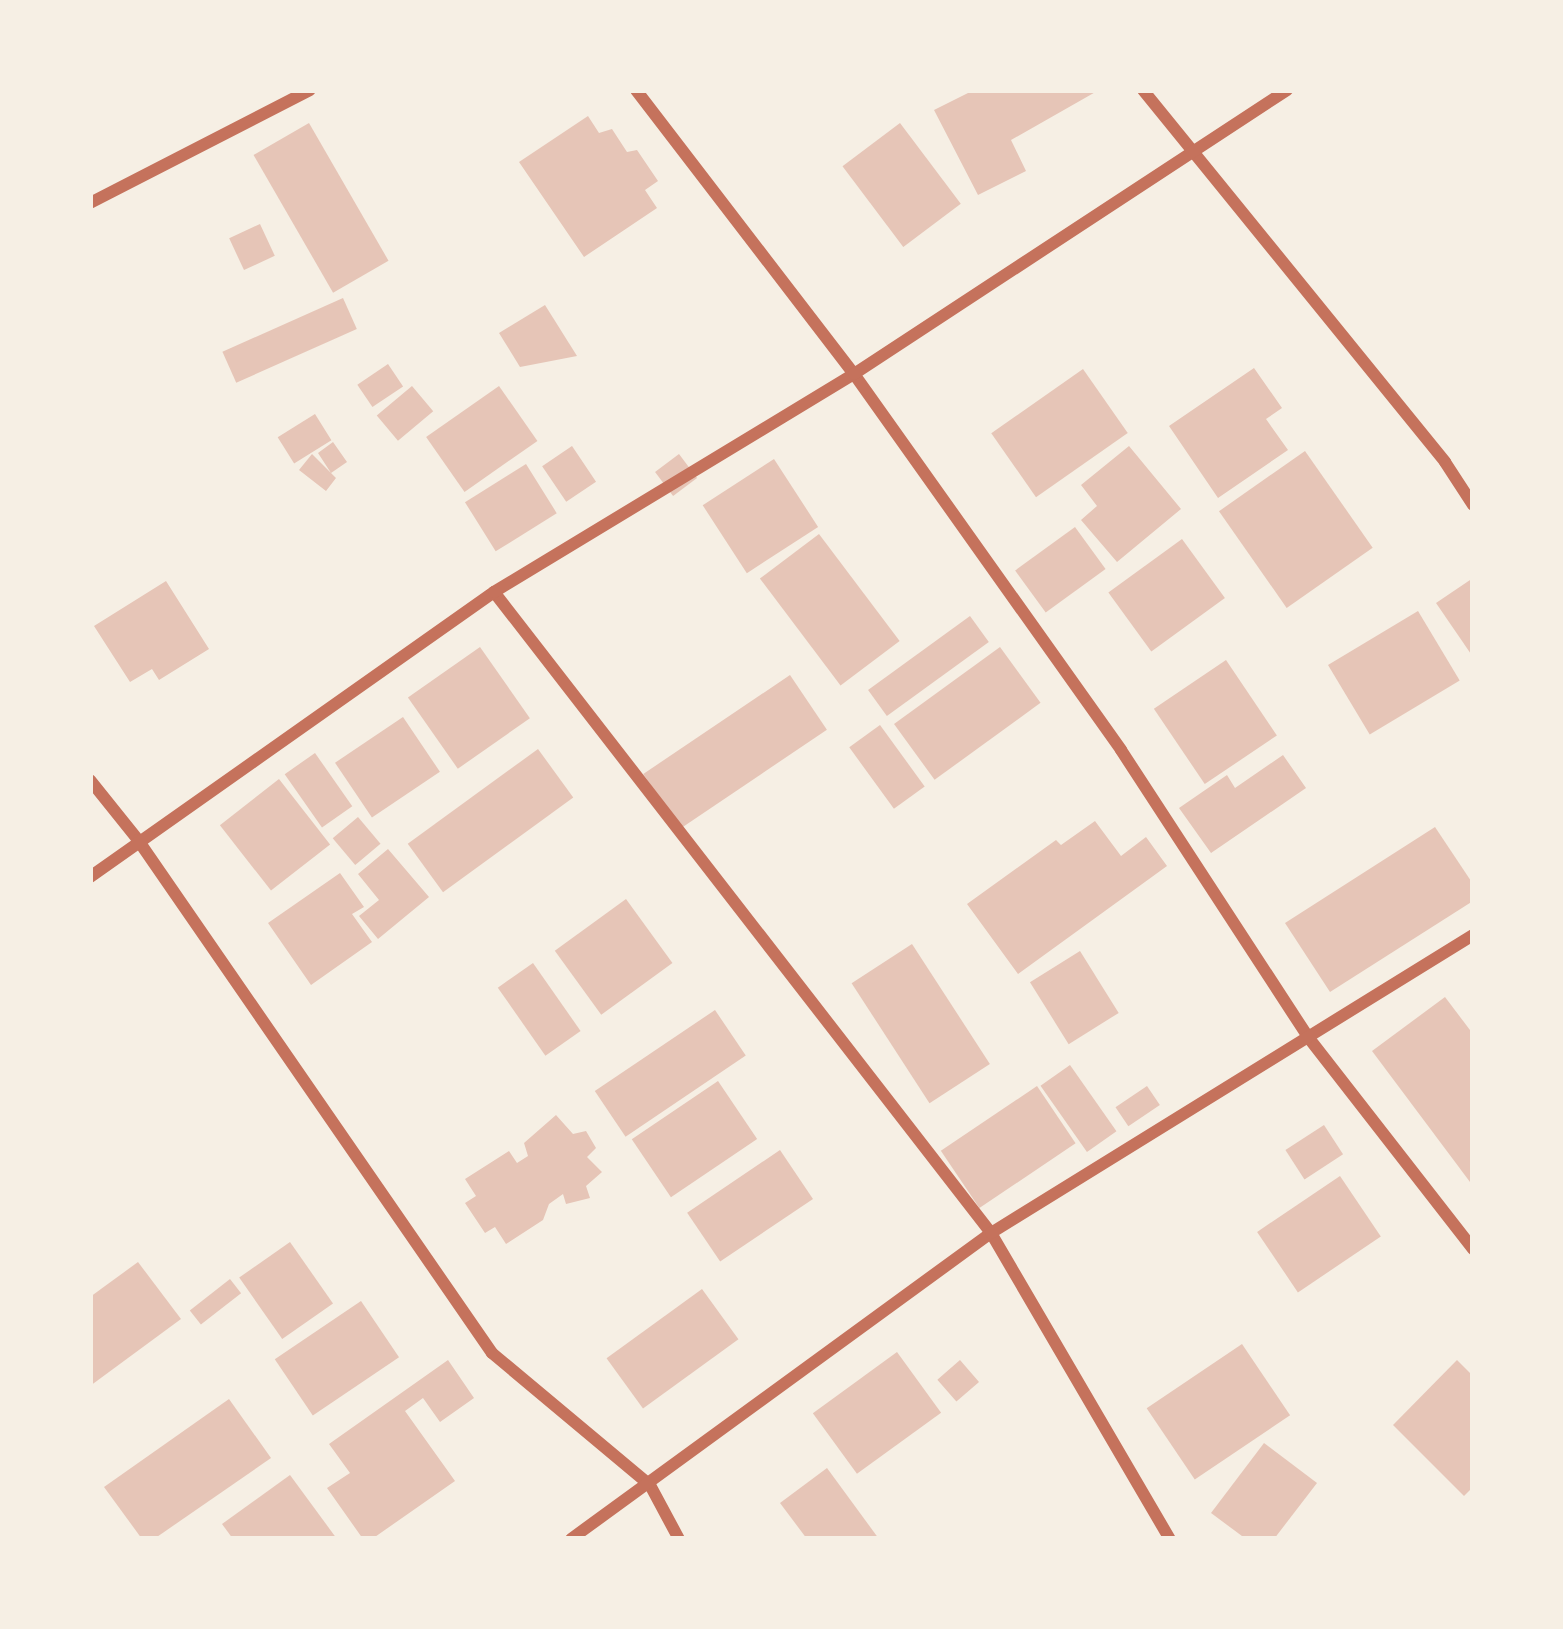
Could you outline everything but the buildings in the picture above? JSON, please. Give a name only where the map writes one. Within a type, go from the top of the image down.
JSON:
[{"type":"street","points":[[90,203],[310,90]]},
{"type":"street","points":[[636,90],[854,374],[1121,750],[1308,1037],[1473,1250]]},
{"type":"street","points":[[1144,90],[1444,462],[1473,506]]},
{"type":"street","points":[[90,877],[494,592],[854,374],[1287,90]]},
{"type":"street","points":[[494,592],[992,1233],[1170,1539]]},
{"type":"street","points":[[90,780],[138,840],[492,1353],[650,1485],[679,1539]]},
{"type":"street","points":[[572,1539],[992,1233],[1473,935]]}]
